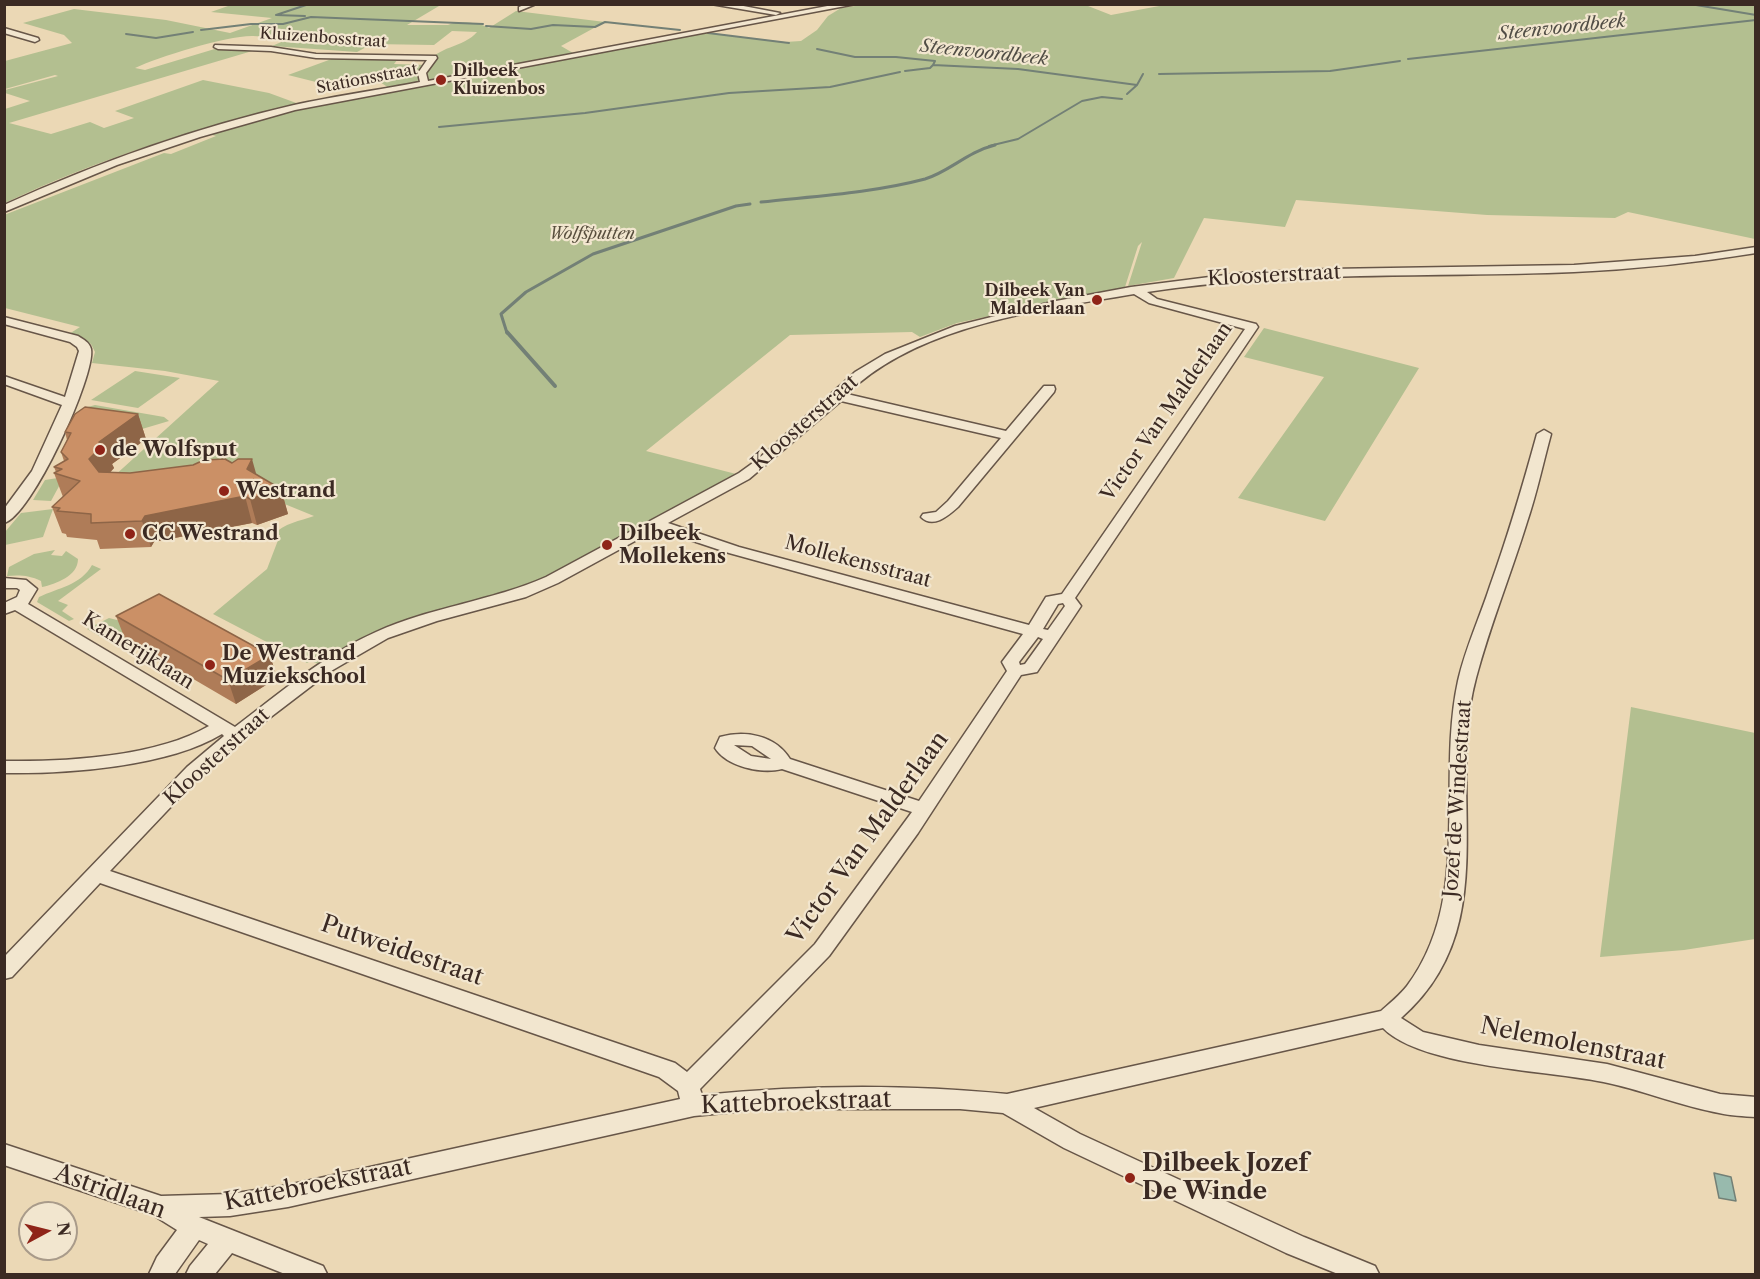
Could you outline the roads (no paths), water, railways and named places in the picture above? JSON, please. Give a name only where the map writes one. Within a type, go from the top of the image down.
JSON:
[{"type":"street","points":[[522,9],[533,4]]},
{"type":"street","points":[[714,4],[791,16]]},
{"type":"street","name":"Stationsstraat","points":[[4,209],[85,173],[197,135],[294,108],[853,4]]},
{"type":"street","points":[[4,30],[35,40]]},
{"type":"street","name":"Kluizenbosstraat","points":[[218,47],[271,49],[316,56],[433,58],[422,73],[424,83]]},
{"type":"street","name":"Kloosterstraat","points":[[4,971],[194,771],[228,731],[325,667],[382,635],[431,618],[520,594],[552,580],[744,476],[867,370],[926,340],[962,326],[1131,290],[1203,279],[1270,274],[1561,268],[1673,261],[1755,250]]},
{"type":"street","name":"Victor Van Malderlaan","points":[[1015,671],[1010,662],[1034,631],[1052,600],[1067,598],[1109,534],[1210,393],[1252,327],[1153,301],[1131,290]]},
{"type":"street","points":[[4,519],[29,488],[39,471],[69,403],[84,359],[84,347],[74,339],[7,322]]},
{"type":"street","points":[[4,380],[69,403]]},
{"type":"street","points":[[928,517],[940,516],[953,504],[1049,389]]},
{"type":"street","points":[[838,396],[1008,436]]},
{"type":"street","name":"Jozef de Windestraat","points":[[1008,1104],[1387,1018],[1413,994],[1433,965],[1448,925],[1460,840],[1461,705],[1467,679],[1521,519],[1544,434]]},
{"type":"street","name":"Mollekensstraat","points":[[656,524],[734,550],[1051,636]]},
{"type":"street","name":"Kamerijklaan","points":[[4,584],[20,583],[28,586],[28,596],[11,607],[228,731]]},
{"type":"street","name":"Victor Van Malderlaan","points":[[691,1096],[822,950],[911,828],[1015,671],[1031,668],[1073,606],[1067,598]]},
{"type":"street","points":[[4,767],[47,769],[123,760],[228,731]]},
{"type":"street","points":[[783,763],[922,810]]},
{"type":"street","name":"Putweidestraat","points":[[96,874],[667,1070],[691,1096]]},
{"type":"street","name":"Nelemolenstraat","points":[[1387,1018],[1399,1030],[1418,1040],[1479,1054],[1607,1073],[1720,1104],[1755,1107]]},
{"type":"street","name":"Kattebroekstraat","points":[[161,1208],[230,1205],[288,1196],[691,1096],[763,1099],[960,1099],[1008,1104],[1072,1141],[1294,1245],[1365,1275]]},
{"type":"street","name":"Astridlaan","points":[[4,1154],[161,1208],[194,1227],[314,1275]]},
{"type":"street","points":[[162,1275],[166,1265],[194,1227]]},
{"type":"street","points":[[199,1275],[228,1240]]},
{"type":"waterway","points":[[305,16],[276,15],[309,4]]},
{"type":"waterway","points":[[1690,4],[1756,15]]},
{"type":"waterway","name":"Steenvoordbeek","points":[[201,30],[251,24],[283,24],[311,17],[483,24]]},
{"type":"waterway","name":"Steenvoordbeek","points":[[1408,59],[1756,20]]},
{"type":"waterway","name":"Steenvoordbeek","points":[[486,26],[531,29],[553,25],[595,27],[605,22],[680,30]]},
{"type":"waterway","name":"Steenvoordbeek","points":[[126,34],[156,38],[193,32]]},
{"type":"waterway","name":"Steenvoordbeek","points":[[708,33],[789,43]]},
{"type":"waterway","name":"Steenvoordbeek","points":[[817,49],[855,57],[896,57],[935,61],[933,65]]},
{"type":"waterway","name":"Steenvoordbeek","points":[[1159,74],[1330,71],[1400,61]]},
{"type":"waterway","points":[[905,71],[930,68],[933,65]]},
{"type":"waterway","name":"Steenvoordbeek","points":[[933,65],[1018,69],[1137,85]]},
{"type":"waterway","points":[[439,127],[585,113],[729,93],[830,87],[900,72]]},
{"type":"waterway","name":"Steenvoordbeek","points":[[1137,85],[1143,74]]},
{"type":"waterway","points":[[1127,94],[1137,85]]},
{"type":"waterway","points":[[989,146],[1018,139],[1082,101],[1102,97],[1122,99]]},
{"type":"waterway","points":[[761,202],[864,191],[905,184],[934,176],[976,152],[995,145]]},
{"type":"waterway","points":[[507,333],[501,314],[526,292],[593,254],[736,206],[750,204]]},
{"type":"waterway","points":[[507,332],[555,386]]},
{"type":"place","name":"Dilbeek Kluizenbos","points":[[441,80]]},
{"type":"place","name":"Dilbeek Van Malderlaan","points":[[1097,300]]},
{"type":"place","name":"de Wolfsput","points":[[100,450]]},
{"type":"place","name":"Westrand","points":[[224,491]]},
{"type":"place","name":"CC Westrand","points":[[130,534]]},
{"type":"place","name":"Dilbeek Mollekens","points":[[607,545]]},
{"type":"place","name":"De Westrand Muziekschool","points":[[210,665]]},
{"type":"place","name":"Dilbeek Jozef De Winde","points":[[1130,1178]]},
{"type":"park label","name":"Wolfsputten","points":[[592,234]]}]
